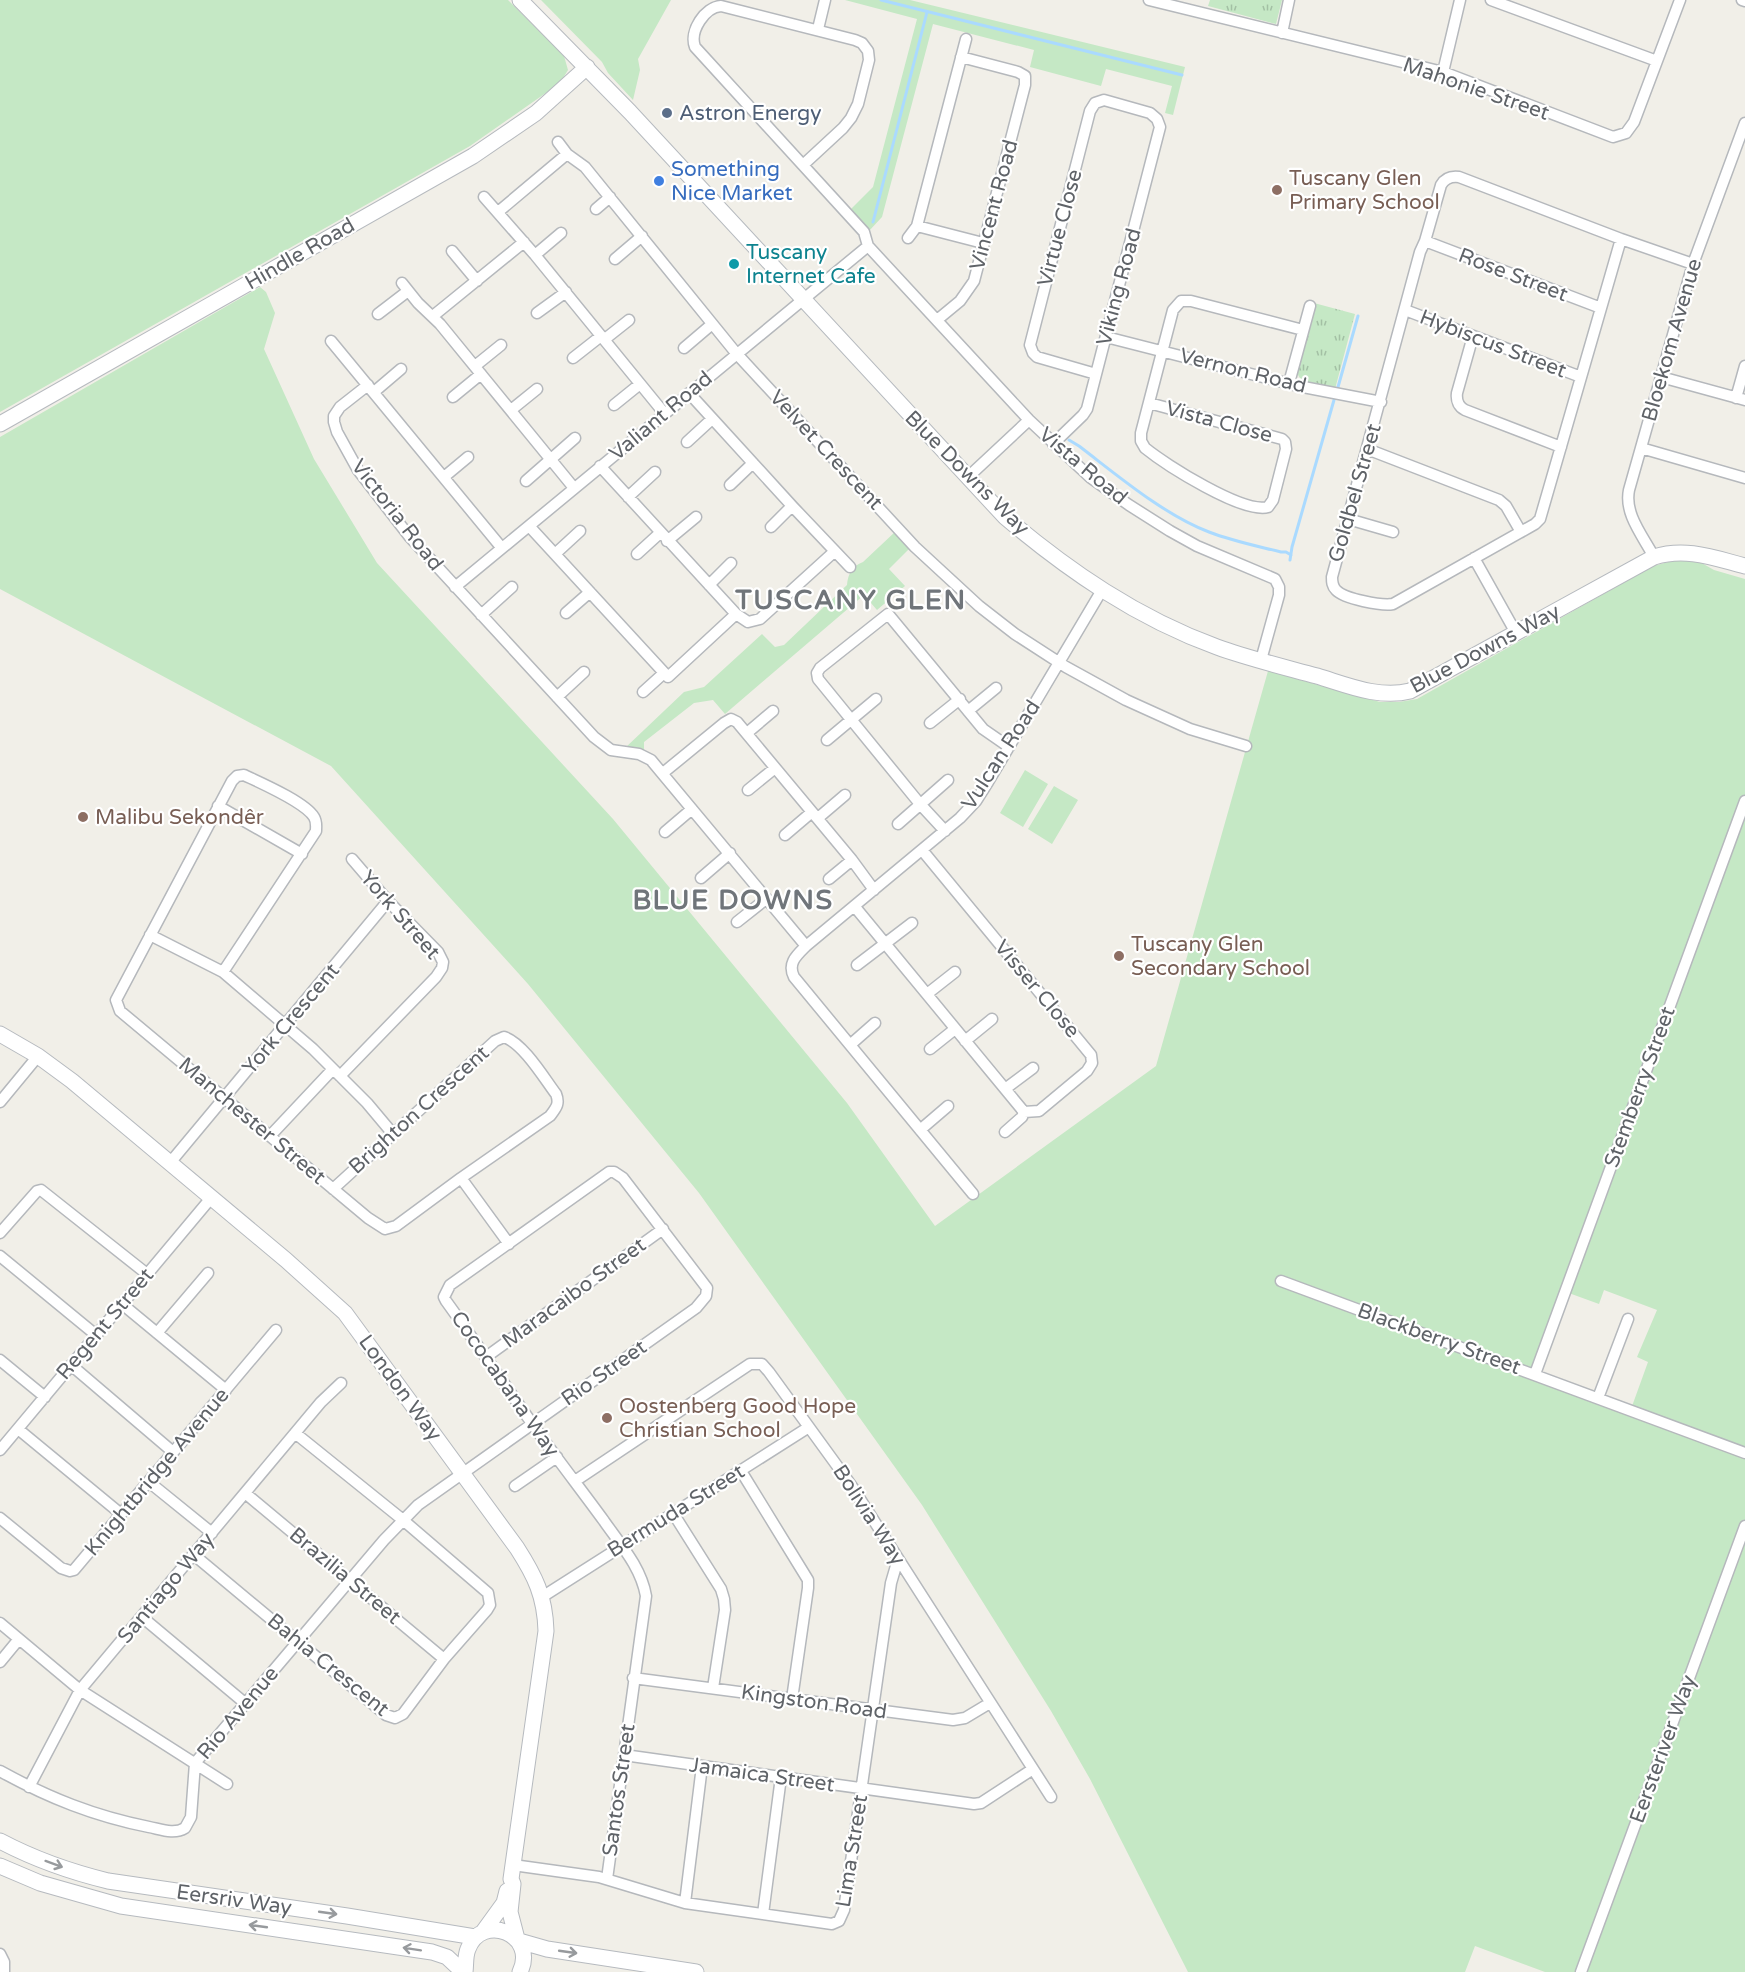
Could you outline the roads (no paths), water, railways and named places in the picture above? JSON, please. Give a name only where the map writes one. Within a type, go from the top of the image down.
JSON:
[{"type":"street","name":"Blue Downs Way","points":[[520,0],[587,67],[1005,517],[1101,591],[1168,627],[1218,647],[1261,660],[1360,688],[1400,694],[1410,691],[1654,557],[1689,552],[1745,566]]},
{"type":"street","points":[[818,29],[825,0]]},
{"type":"street","name":"Mahonie Street","points":[[1149,0],[1443,72],[1613,137],[1626,133],[1631,127],[1680,0]]},
{"type":"street","points":[[1282,33],[1290,0]]},
{"type":"street","points":[[1443,72],[1460,0]]},
{"type":"street","points":[[1491,0],[1657,61]]},
{"type":"street","name":"Vista Road","points":[[803,165],[851,118],[858,104],[869,60],[868,51],[862,43],[818,29],[721,6],[712,7],[705,14],[693,37],[693,44],[697,49],[864,232],[868,246],[1029,420],[1098,484],[1151,520],[1197,546],[1275,579],[1280,595],[1261,660]]},
{"type":"street","points":[[908,238],[916,226],[966,39]]},
{"type":"street","name":"Vincent Road","points":[[937,320],[960,301],[974,281],[1025,85],[1025,76],[1018,72],[961,57]]},
{"type":"street","name":"Hindle Road","points":[[0,424],[473,156],[536,112],[587,67]]},
{"type":"street","name":"Virtue Close","points":[[1096,374],[1038,357],[1031,349],[1030,341],[1091,108],[1098,101],[1104,100],[1150,113],[1157,119]]},
{"type":"street","name":"Viking Road","points":[[1053,444],[1085,412],[1160,127],[1157,119]]},
{"type":"street","name":"Bloekom Avenue","points":[[1654,557],[1628,506],[1629,490],[1693,264],[1745,123]]},
{"type":"street","name":"Velvet Crescent","points":[[558,142],[567,154],[583,165],[610,197],[711,325],[736,353],[915,547],[979,606],[1015,634],[1117,695],[1190,729],[1246,746]]},
{"type":"street","points":[[498,212],[567,154]]},
{"type":"street","name":"Goldbel Street","points":[[1621,239],[1542,516],[1538,522],[1389,605],[1380,605],[1342,594],[1333,587],[1332,580],[1420,252],[1441,185],[1445,180],[1455,177],[1693,264]]},
{"type":"street","points":[[484,197],[566,292],[664,413]]},
{"type":"street","points":[[596,209],[610,197]]},
{"type":"street","points":[[916,226],[983,243]]},
{"type":"street","points":[[535,255],[561,233]]},
{"type":"street","points":[[615,259],[642,237]]},
{"type":"street","name":"Rose Street","points":[[1425,241],[1601,308]]},
{"type":"street","points":[[433,316],[524,242]]},
{"type":"street","name":"Valiant Road","points":[[455,587],[868,246]]},
{"type":"street","points":[[452,251],[477,281]]},
{"type":"street","points":[[378,314],[405,287],[423,309],[433,316],[574,488]]},
{"type":"street","points":[[537,313],[566,292]]},
{"type":"street","name":"Vista Close","points":[[1149,403],[1282,439],[1286,449],[1270,506],[1262,509],[1230,499],[1197,482],[1149,451],[1143,445],[1141,437],[1149,403],[1173,310],[1178,303],[1185,301],[1303,330]]},
{"type":"street","points":[[1289,383],[1310,306]]},
{"type":"street","name":"Hybiscus Street","points":[[1405,310],[1581,377]]},
{"type":"street","points":[[573,358],[629,320]]},
{"type":"street","points":[[684,348],[711,325]]},
{"type":"street","points":[[1473,336],[1457,393],[1459,406],[1561,447]]},
{"type":"street","name":"Vernon Road","points":[[1106,337],[1289,383],[1381,402]]},
{"type":"street","points":[[331,341],[501,547]]},
{"type":"street","points":[[453,397],[501,345]]},
{"type":"street","points":[[1661,377],[1740,399],[1745,366]]},
{"type":"street","points":[[371,388],[400,369]]},
{"type":"street","points":[[614,405],[640,384]]},
{"type":"street","name":"Victoria Road","points":[[371,388],[336,411],[334,422],[358,470],[376,496],[455,587],[603,745],[616,752],[639,753],[651,760],[806,945]]},
{"type":"street","points":[[511,410],[537,389]]},
{"type":"street","points":[[689,393],[850,567]]},
{"type":"street","points":[[687,442],[712,419]]},
{"type":"street","points":[[968,478],[1029,420]]},
{"type":"street","points":[[526,481],[575,438]]},
{"type":"street","points":[[1641,448],[1745,478]]},
{"type":"street","points":[[1367,449],[1499,500],[1506,506],[1521,532]]},
{"type":"street","points":[[444,477],[468,457]]},
{"type":"street","points":[[730,485],[753,463]]},
{"type":"street","points":[[600,466],[736,614],[748,622],[760,619],[835,551]]},
{"type":"street","points":[[628,497],[655,472]]},
{"type":"street","points":[[771,528],[792,506]]},
{"type":"street","points":[[637,554],[696,517]]},
{"type":"street","points":[[1348,519],[1393,532]]},
{"type":"street","points":[[529,526],[668,677],[736,614]]},
{"type":"street","points":[[555,554],[580,531]]},
{"type":"street","points":[[1474,558],[1516,633]]},
{"type":"street","points":[[709,585],[731,562]]},
{"type":"street","points":[[481,615],[512,587]]},
{"type":"street","name":"Vulcan Road","points":[[850,1045],[794,976],[791,966],[795,957],[806,945],[855,907],[967,812],[1009,747],[1101,591]]},
{"type":"street","points":[[566,613],[590,592]]},
{"type":"street","points":[[945,831],[920,804],[818,679],[818,671],[888,614],[988,734],[1009,747]]},
{"type":"street","points":[[557,697],[584,672]]},
{"type":"street","points":[[643,692],[664,673]]},
{"type":"street","points":[[968,711],[996,688]]},
{"type":"street","points":[[827,740],[876,699]]},
{"type":"street","points":[[930,723],[960,699]]},
{"type":"street","points":[[747,733],[773,711]]},
{"type":"street","points":[[663,773],[731,719],[747,733],[874,890]]},
{"type":"street","points":[[748,790],[775,768]]},
{"type":"street","points":[[224,972],[302,854],[316,831],[317,822],[310,812],[298,803],[244,775],[237,776],[232,781],[150,935],[224,972],[337,1072],[393,1134]]},
{"type":"street","points":[[898,824],[948,780]]},
{"type":"street","points":[[785,836],[844,795]]},
{"type":"street","name":"Stemberry Street","points":[[1535,1374],[1745,801]]},
{"type":"street","points":[[218,806],[302,854]]},
{"type":"street","points":[[665,832],[692,809]]},
{"type":"street","name":"Visser Close","points":[[922,850],[1091,1055],[1090,1068],[1080,1077],[1039,1111],[1024,1112],[1022,1117],[1005,1132]]},
{"type":"street","points":[[701,878],[730,853]]},
{"type":"street","name":"York Street","points":[[270,1136],[436,977],[442,968],[443,962],[438,952],[388,901],[352,859]]},
{"type":"street","points":[[829,879],[852,860]]},
{"type":"street","points":[[737,922],[766,899]]},
{"type":"street","name":"York Crescent","points":[[169,1164],[388,901]]},
{"type":"street","points":[[855,907],[1024,1112]]},
{"type":"street","points":[[857,965],[912,923]]},
{"type":"street","name":"Manchester Street","points":[[150,935],[116,1000],[120,1011],[380,1227],[385,1229],[396,1226]]},
{"type":"street","points":[[927,994],[955,972]]},
{"type":"street","points":[[965,1041],[992,1019]]},
{"type":"street","points":[[875,1023],[850,1045],[973,1194]]},
{"type":"street","points":[[930,1049],[955,1029]]},
{"type":"street","name":"London Way","points":[[0,1034],[38,1056],[72,1082],[286,1260],[345,1313],[464,1474],[531,1571],[542,1597],[545,1622],[544,1650],[512,1872],[504,1903],[467,1950],[464,1972]]},
{"type":"street","name":"Brighton Crescent","points":[[333,1189],[495,1041],[504,1038],[511,1040],[521,1049],[556,1094],[558,1107],[550,1116],[396,1226]]},
{"type":"street","points":[[0,1102],[38,1056]]},
{"type":"street","points":[[1005,1089],[1033,1068]]},
{"type":"street","points":[[920,1130],[948,1106]]},
{"type":"street","name":"Cococabana Way","points":[[631,1700],[646,1596],[644,1584],[621,1545],[446,1301],[445,1292],[450,1285],[609,1172],[620,1175],[707,1288]]},
{"type":"street","points":[[461,1178],[509,1244]]},
{"type":"street","points":[[0,1233],[37,1191],[41,1190],[147,1274]]},
{"type":"street","name":"Regent Street","points":[[0,1450],[211,1198]]},
{"type":"street","name":"Maracaibo Street","points":[[486,1357],[663,1229]]},
{"type":"street","points":[[0,1256],[96,1335]]},
{"type":"street","points":[[157,1334],[208,1273]]},
{"type":"street","name":"Blackberry Street","points":[[1281,1281],[1745,1453]]},
{"type":"street","name":"Rio Street","points":[[464,1474],[696,1308],[706,1296],[707,1288]]},
{"type":"street","points":[[122,1304],[226,1390]]},
{"type":"street","points":[[1598,1398],[1628,1319]]},
{"type":"street","name":"Knightbridge Avenue","points":[[0,1518],[61,1568],[70,1571],[79,1566],[276,1330]]},
{"type":"street","points":[[0,1360],[45,1397]]},
{"type":"street","name":"Bolivia Way","points":[[575,1481],[750,1364],[758,1363],[765,1367],[851,1485],[1051,1797]]},
{"type":"street","points":[[71,1365],[173,1452]]},
{"type":"street","name":"Santiago Way","points":[[29,1787],[80,1690],[321,1402],[341,1383]]},
{"type":"street","name":"Bermuda Street","points":[[542,1597],[809,1426]]},
{"type":"street","points":[[18,1429],[121,1514]]},
{"type":"street","name":"Bahia Crescent","points":[[194,1554],[386,1715],[398,1717],[403,1714],[444,1659],[488,1610],[490,1599],[488,1593],[403,1520],[295,1433]]},
{"type":"street","points":[[515,1486],[557,1457]]},
{"type":"street","points":[[741,1471],[808,1580],[792,1699]]},
{"type":"street","name":"Rio Avenue","points":[[0,1771],[62,1802],[110,1819],[180,1832],[190,1817],[195,1763],[403,1520],[418,1505],[464,1474]]},
{"type":"street","points":[[149,1482],[212,1533]]},
{"type":"street","name":"Brazilia Street","points":[[245,1494],[444,1659]]},
{"type":"street","points":[[673,1513],[723,1594],[725,1610],[713,1688]]},
{"type":"street","name":"Eersteriver Way","points":[[1581,1972],[1745,1526]]},
{"type":"street","name":"Lima Street","points":[[512,1872],[607,1879],[685,1903],[832,1924],[842,1918],[891,1583],[898,1559]]},
{"type":"street","points":[[142,1617],[246,1704]]},
{"type":"street","points":[[0,1623],[80,1690],[227,1784]]},
{"type":"street","points":[[0,1662],[19,1639]]},
{"type":"street","name":"Kingston Road","points":[[633,1678],[953,1720],[964,1718],[990,1703]]},
{"type":"street","name":"Santos Street","points":[[607,1879],[631,1700]]},
{"type":"street","name":"Jamaica Street","points":[[624,1755],[977,1804],[1033,1769]]},
{"type":"street","points":[[685,1903],[702,1766]]},
{"type":"street","points":[[763,1914],[781,1777]]},
{"type":"street","name":"Eersriv Way","points":[[0,1841],[22,1853],[108,1881],[479,1935],[490,1930],[505,1931],[518,1940]]},
{"type":"street","name":"Eersriv Way","points":[[0,1866],[40,1883],[122,1906],[432,1952],[447,1957],[464,1972]]},
{"type":"street","name":"London Way","points":[[512,1872],[510,1912],[524,1956],[520,1972]]},
{"type":"street","points":[[518,1940],[547,1949],[696,1972]]},
{"type":"street","points":[[0,1954],[4,1962],[4,1972]]},
{"type":"waterway","points":[[881,0],[1182,75]]},
{"type":"waterway","points":[[873,222],[927,12]]},
{"type":"waterway","points":[[1338,387],[1358,316]]},
{"type":"waterway","points":[[1290,560],[1334,400]]},
{"type":"waterway","points":[[1069,440],[1158,505],[1192,525],[1227,538],[1291,555]]},
{"type":"place","name":"Astron Energy","points":[[667,113]]},
{"type":"place","name":"Something Nice Market","points":[[659,181]]},
{"type":"place","name":"Tuscany Glen Primary School","points":[[1277,190]]},
{"type":"place","name":"Tuscany Internet Cafe","points":[[734,264]]},
{"type":"place","name":"Malibu Sekondêr","points":[[83,817]]},
{"type":"place","name":"Tuscany Glen Secondary School","points":[[1119,956]]},
{"type":"place","name":"Oostenberg Good Hope Christian School","points":[[607,1418]]},
{"type":"district","name":"TUSCANY GLEN","points":[[851,600]]},
{"type":"district","name":"BLUE DOWNS","points":[[733,900]]}]
